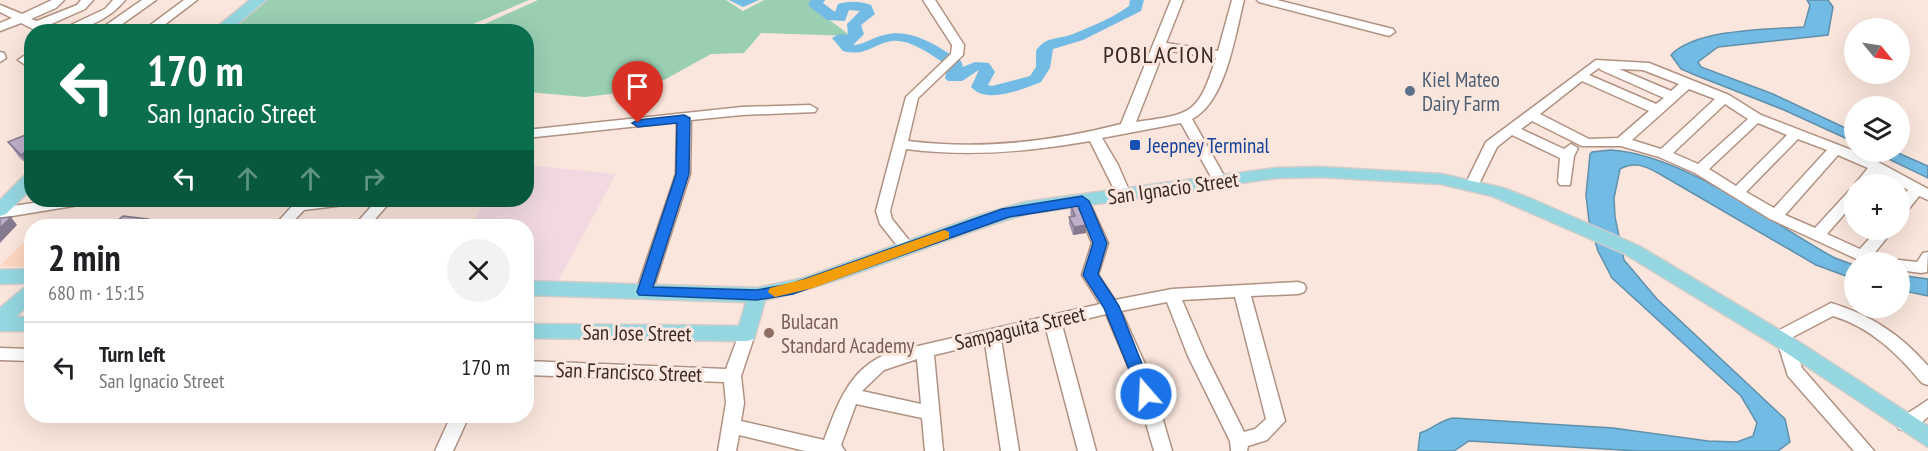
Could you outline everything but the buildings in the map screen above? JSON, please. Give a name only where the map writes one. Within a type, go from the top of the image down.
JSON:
[{"type":"main road","points":[[228,24],[259,0]]},
{"type":"main road","name":"San Ignacio Street","points":[[534,288],[757,295],[793,288],[1006,213],[1275,173],[1321,172],[1441,179],[1473,185],[1575,223],[1632,250],[1782,340],[1928,438]]},
{"type":"main road","points":[[0,212],[24,186]]},
{"type":"main road","points":[[0,277],[24,276]]},
{"type":"main road","points":[[747,334],[757,295]]},
{"type":"main road","points":[[0,322],[24,298]]},
{"type":"main road","points":[[0,322],[24,324]]},
{"type":"main road","name":"San Jose Street","points":[[534,331],[747,334]]},
{"type":"street","points":[[0,27],[52,6],[58,0]]},
{"type":"street","points":[[41,24],[81,7],[87,0]]},
{"type":"street","points":[[80,24],[109,11],[119,0]]},
{"type":"street","points":[[114,24],[150,0]]},
{"type":"street","points":[[158,24],[191,0]]},
{"type":"street","points":[[908,249],[885,220],[883,212],[912,97],[952,62],[958,45],[929,0]]},
{"type":"street","points":[[1127,127],[1177,0]]},
{"type":"street","points":[[902,144],[945,151],[997,151],[1094,136],[1127,127],[1184,117],[1208,100],[1238,0]]},
{"type":"street","points":[[1263,0],[1389,32]]},
{"type":"street","points":[[1,10],[32,24]]},
{"type":"street","points":[[1158,45],[1221,55]]},
{"type":"street","points":[[1596,64],[1673,97]]},
{"type":"street","points":[[1473,185],[1491,145],[1596,64],[1645,66],[1725,98],[1756,118],[1877,167],[1923,192],[1910,203]]},
{"type":"street","points":[[1580,76],[1658,110]]},
{"type":"street","points":[[1622,142],[1688,83]]},
{"type":"street","points":[[1664,154],[1725,98]]},
{"type":"street","points":[[534,133],[761,110],[810,109]]},
{"type":"street","points":[[1531,115],[1587,142]]},
{"type":"street","points":[[1184,117],[1220,181]]},
{"type":"street","points":[[644,292],[683,174],[684,118]]},
{"type":"street","points":[[1700,170],[1756,118]]},
{"type":"street","points":[[1512,130],[1567,156]]},
{"type":"street","points":[[1737,193],[1796,133]]},
{"type":"street","points":[[1094,136],[1111,165],[1124,195]]},
{"type":"street","points":[[1565,182],[1567,156],[1575,145],[1587,142],[1622,142],[1664,154],[1700,170],[1775,216],[1854,252]]},
{"type":"street","points":[[1775,216],[1836,149]]},
{"type":"street","points":[[1871,174],[1877,167]]},
{"type":"street","points":[[1082,201],[1100,243],[1090,275],[1111,306],[1141,375],[1163,451]]},
{"type":"street","points":[[1818,236],[1844,206]]},
{"type":"street","points":[[0,212],[33,207]]},
{"type":"street","points":[[288,219],[299,207]]},
{"type":"street","points":[[367,219],[379,207]]},
{"type":"street","points":[[1866,252],[1877,240]]},
{"type":"street","points":[[1910,266],[1921,268],[1928,257]]},
{"type":"street","name":"Sampaguita Street","points":[[833,450],[851,396],[863,376],[878,364],[1111,306],[1172,295],[1298,288]]},
{"type":"street","points":[[1172,295],[1197,356],[1239,446],[1261,435],[1276,421],[1242,291]]},
{"type":"street","points":[[1865,451],[1794,371],[1782,340],[1831,309],[1844,313],[1891,337],[1928,378]]},
{"type":"street","points":[[1052,320],[1087,451]]},
{"type":"street","points":[[727,451],[733,426],[735,403],[732,376],[747,334]]},
{"type":"street","points":[[992,334],[1010,451]]},
{"type":"street","points":[[925,351],[934,451]]},
{"type":"street","points":[[0,354],[24,355]]},
{"type":"street","name":"San Francisco Street","points":[[534,368],[732,376]]},
{"type":"street","points":[[851,396],[930,413]]},
{"type":"street","points":[[1905,424],[1928,407]]},
{"type":"street","points":[[444,451],[457,423]]},
{"type":"street","points":[[733,426],[833,450]]},
{"type":"shaded area","points":[[534,166],[616,174],[557,283],[534,283],[534,219],[474,219],[482,207],[534,207]]},
{"type":"shaded area","points":[[24,242],[24,267],[0,266]]},
{"type":"green space","points":[[266,0],[529,0],[473,24],[236,24]]},
{"type":"green space","points":[[538,0],[726,0],[743,11],[764,0],[813,0],[812,7],[851,36],[761,33],[744,53],[711,54],[666,79],[618,93],[585,97],[534,93],[534,24],[485,24]]},
{"type":"water","points":[[1807,0],[1828,0],[1833,7],[1828,35],[1718,47],[1698,62],[1701,67],[1773,94],[1844,127],[1844,137],[1784,110],[1681,69],[1671,55],[1682,46],[1714,35],[1804,27],[1810,5]]},
{"type":"water","points":[[1611,150],[1639,155],[1698,177],[1810,244],[1844,261],[1844,275],[1816,265],[1653,170],[1635,165],[1620,169],[1614,198],[1615,217],[1624,260],[1657,299],[1785,419],[1790,442],[1778,451],[1638,451],[1469,441],[1454,451],[1418,451],[1420,433],[1453,418],[1613,428],[1708,441],[1737,442],[1753,436],[1757,423],[1741,396],[1612,278],[1598,251],[1589,221],[1586,195],[1592,152]]},
{"type":"water","points":[[1910,158],[1928,166],[1928,178],[1895,162],[1910,162]]},
{"type":"water","points":[[1910,277],[1928,279],[1928,296],[1910,292]]},
{"type":"waterway","points":[[736,0],[743,3],[752,0]]},
{"type":"waterway","points":[[818,0],[815,4],[832,17],[840,18],[843,7],[856,5],[866,8],[868,14],[854,24],[857,34],[852,40],[839,38],[848,48],[866,48],[892,37],[908,39],[956,64],[953,78],[957,78],[975,66],[984,66],[987,72],[979,87],[992,90],[1008,88],[1036,79],[1042,68],[1042,55],[1047,46],[1078,37],[1122,17],[1136,8],[1137,0]]},
{"type":"slow traffic","points":[[775,292],[807,284],[944,235]]},
{"type":"place","name":"Kiel Mateo Dairy Farm","points":[[1410,91]]},
{"type":"place","name":"Jeepney Terminal","points":[[1135,145]]},
{"type":"place","name":"Bulacan Standard Academy","points":[[769,333]]},
{"type":"district","name":"POBLACION","points":[[1159,54]]},
{"type":"route","points":[[638,123],[684,118],[683,174],[644,292],[757,295],[793,288],[1006,213],[1024,208],[1082,201],[1100,243],[1100,249],[1090,267],[1090,275],[1111,306],[1141,375],[1146,394]]}]
